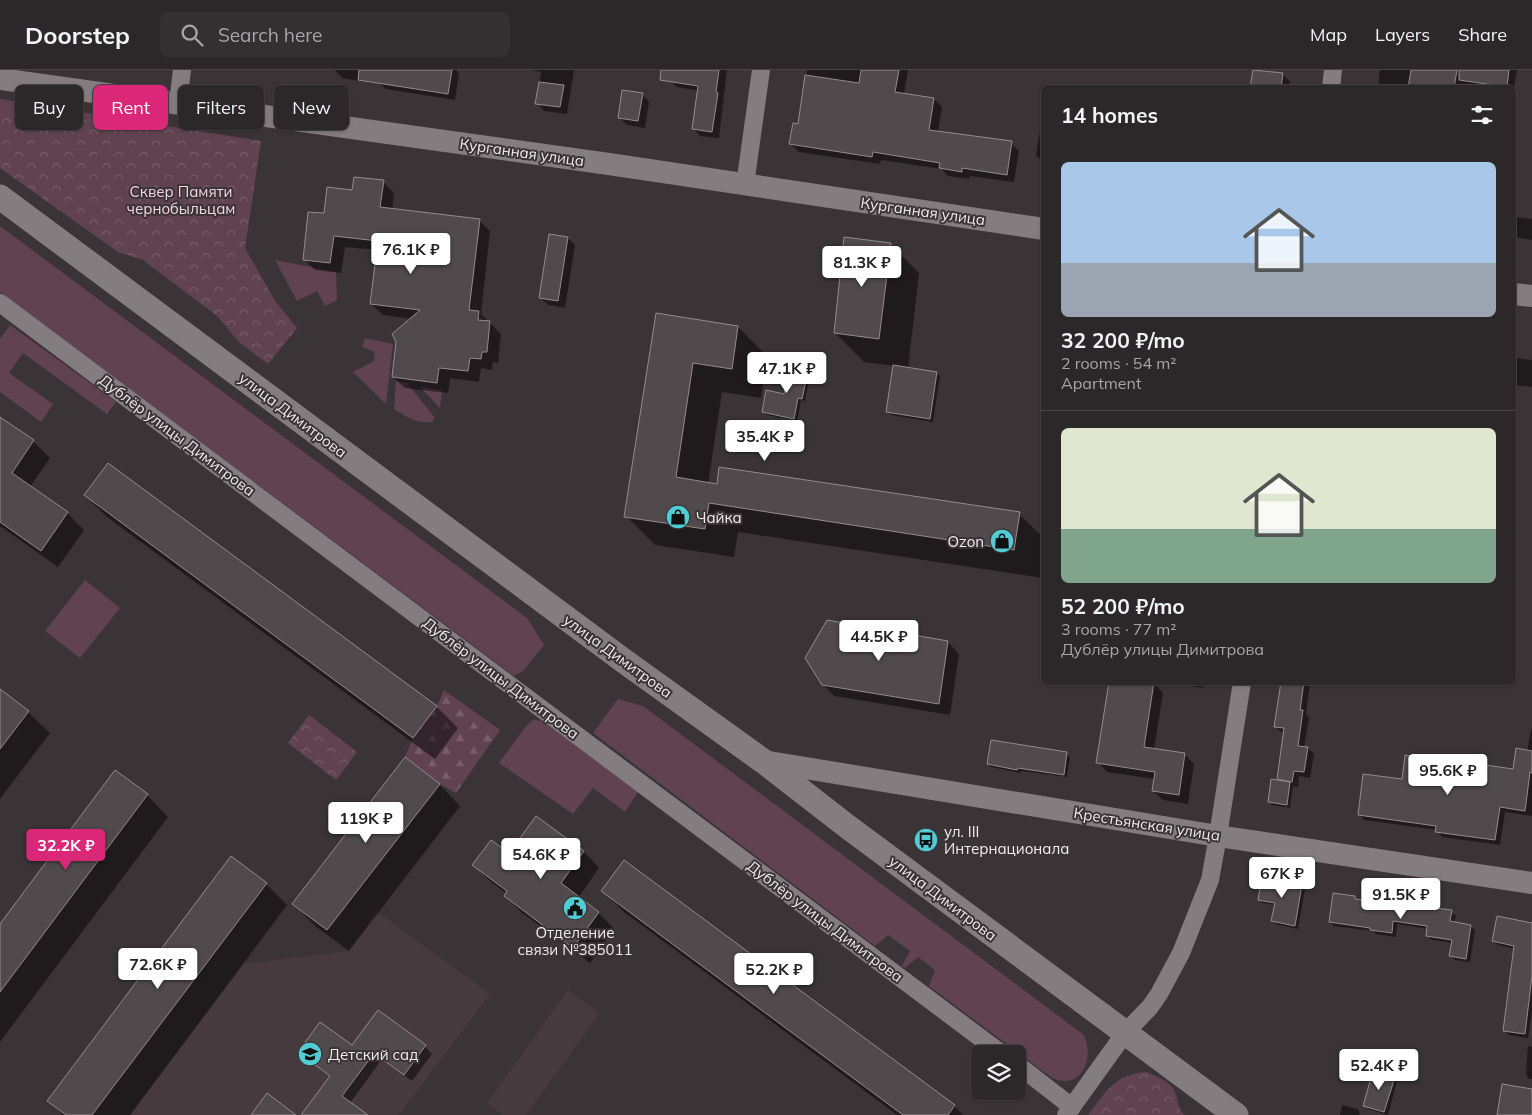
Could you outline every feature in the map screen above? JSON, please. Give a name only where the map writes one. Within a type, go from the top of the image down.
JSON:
[{"type":"main road","name":"улица Димитрова","points":[[0,197],[617,655],[763,761],[848,827],[1236,1115]]},
{"type":"street","points":[[180,85],[182,70]]},
{"type":"street","points":[[745,185],[761,70]]},
{"type":"street","points":[[1331,85],[1333,70]]},
{"type":"street","name":"Курганная улица","points":[[0,79],[178,103]]},
{"type":"street","name":"Курганная улица","points":[[264,115],[1041,229]]},
{"type":"street","points":[[1516,294],[1532,296]]},
{"type":"street","name":"Дублёр улицы Димитрова","points":[[0,303],[990,1045]]},
{"type":"street","points":[[1026,1072],[1069,1111],[1125,1032],[1160,994],[1181,953],[1210,880],[1242,685]]},
{"type":"street","name":"Крестьянская улица","points":[[763,761],[1218,836],[1532,883]]},
{"type":"shaded area","name":"Детский сад","points":[[376,911],[490,994],[399,1115],[130,1115],[244,964],[348,951]]},
{"type":"shaded area","points":[[568,990],[600,1013],[526,1115],[503,1115],[487,1103]]},
{"type":"green space","name":"Сквер Памяти чернобыльцам","points":[[0,99],[15,101],[15,130],[83,130],[83,112],[93,114],[93,130],[168,130],[168,126],[178,128],[178,130],[193,130],[261,141],[245,248],[275,301],[297,328],[268,364],[239,342],[217,316],[143,260],[118,252],[0,168]]},
{"type":"green space","points":[[0,226],[527,618],[544,645],[523,671],[514,676],[0,292]]},
{"type":"green space","points":[[275,260],[336,272],[337,300],[325,306],[317,291],[297,301]]},
{"type":"green space","points":[[10,325],[116,402],[107,414],[23,353],[9,373],[53,404],[41,422],[0,392],[0,339]]},
{"type":"green space","points":[[365,338],[393,344],[386,404],[353,372],[374,361],[375,352],[362,347]]},
{"type":"green space","points":[[396,381],[407,383],[435,418],[432,422],[417,421],[394,409]]},
{"type":"green space","points":[[419,386],[442,390],[440,408]]},
{"type":"green space","points":[[751,421],[793,428],[790,446],[748,440]]},
{"type":"green space","points":[[85,580],[120,608],[80,658],[45,631]]},
{"type":"green space","points":[[444,690],[500,730],[456,793],[440,784],[405,757],[413,738],[437,706]]},
{"type":"green space","points":[[618,699],[643,706],[1084,1035],[1088,1054],[1083,1070],[1071,1080],[1062,1081],[1052,1078],[1026,1059],[1026,1045],[1008,1045],[929,986],[935,970],[918,957],[905,968],[902,966],[910,951],[888,935],[875,946],[593,733]]},
{"type":"green space","points":[[309,715],[357,752],[336,780],[288,743]]},
{"type":"green space","points":[[533,720],[542,721],[638,792],[625,812],[593,788],[573,814],[499,763],[527,725]]},
{"type":"green space","points":[[1147,1072],[1162,1079],[1172,1087],[1176,1093],[1180,1109],[1185,1115],[1088,1115],[1112,1085],[1127,1076]]},
{"type":"building","points":[[359,70],[452,70],[448,94],[358,80]]},
{"type":"building","points":[[661,70],[719,70],[716,92],[718,93],[712,132],[692,129],[698,86],[660,80]]},
{"type":"building","points":[[861,70],[899,70],[895,92],[934,98],[929,130],[1012,141],[1007,175],[962,168],[962,172],[939,168],[940,163],[873,152],[872,157],[789,144],[793,123],[798,124],[805,75],[859,83]]},
{"type":"building","points":[[1253,70],[1283,73],[1281,85],[1250,85]]},
{"type":"building","points":[[1411,70],[1457,70],[1454,85],[1408,85]]},
{"type":"building","points":[[1459,70],[1509,70],[1507,85],[1459,80]]},
{"type":"building","points":[[539,82],[564,85],[560,107],[535,104]]},
{"type":"building","points":[[622,90],[643,93],[638,121],[618,118]]},
{"type":"building","points":[[354,177],[384,180],[380,207],[480,219],[469,310],[479,311],[478,320],[490,321],[487,352],[482,352],[481,359],[470,358],[468,371],[439,368],[437,383],[392,377],[396,342],[392,334],[420,310],[370,304],[378,241],[334,236],[330,263],[303,260],[308,212],[324,213],[327,187],[352,190]]},
{"type":"building","points":[[549,234],[568,237],[558,301],[539,298]]},
{"type":"building","points":[[844,237],[891,243],[879,339],[834,333]]},
{"type":"building","points":[[656,313],[738,326],[732,369],[693,363],[676,477],[717,484],[719,467],[1020,512],[1014,550],[709,503],[705,529],[624,517]]},
{"type":"building","points":[[790,363],[809,367],[802,399],[798,398],[794,419],[762,412],[766,390],[784,394]]},
{"type":"building","points":[[893,365],[937,372],[930,419],[886,412]]},
{"type":"building","points":[[0,417],[34,440],[12,473],[68,512],[41,551],[0,522]]},
{"type":"building","points":[[108,463],[437,706],[413,738],[84,495]]},
{"type":"building","points":[[827,620],[948,641],[939,704],[822,685],[805,658]]},
{"type":"building","points":[[1109,685],[1154,685],[1144,747],[1185,753],[1179,795],[1152,791],[1155,772],[1096,763]]},
{"type":"building","points":[[1281,685],[1304,685],[1300,710],[1303,710],[1298,746],[1308,747],[1304,772],[1294,771],[1292,782],[1277,779],[1284,728],[1274,727]]},
{"type":"building","points":[[0,689],[29,711],[0,749]]},
{"type":"building","points":[[991,740],[1067,752],[1064,775],[1018,768],[1017,770],[987,764]]},
{"type":"building","points":[[1516,748],[1532,751],[1532,773],[1530,772],[1525,811],[1500,807],[1495,840],[1435,832],[1436,826],[1358,815],[1363,774],[1402,779],[1405,755],[1438,760],[1436,775],[1476,781],[1479,764],[1513,769]]},
{"type":"building","points":[[405,757],[440,784],[327,930],[292,904]]},
{"type":"building","points":[[115,770],[148,794],[0,992],[0,924]]},
{"type":"building","points":[[1271,779],[1290,782],[1287,805],[1268,802]]},
{"type":"building","points":[[536,816],[584,851],[561,883],[599,912],[573,948],[504,896],[507,891],[472,865],[491,840],[509,853]]},
{"type":"building","points":[[231,856],[267,883],[92,1115],[66,1115],[47,1101]]},
{"type":"building","points":[[624,860],[955,1105],[948,1115],[903,1115],[601,891]]},
{"type":"building","points":[[1262,877],[1302,884],[1295,926],[1271,921],[1275,903],[1258,900]]},
{"type":"building","points":[[1333,893],[1355,896],[1355,899],[1452,910],[1450,921],[1471,925],[1466,959],[1449,956],[1452,940],[1426,936],[1427,926],[1393,921],[1392,933],[1329,922]]},
{"type":"building","points":[[1497,916],[1532,923],[1532,976],[1525,1034],[1503,1031],[1514,946],[1492,941]]},
{"type":"building","points":[[378,1010],[426,1045],[404,1075],[374,1053],[342,1096],[368,1115],[301,1115],[330,1076],[298,1052],[320,1022],[352,1045]]},
{"type":"building","points":[[1373,1071],[1395,1077],[1384,1112],[1363,1106]]},
{"type":"building","points":[[1502,1084],[1532,1089],[1532,1115],[1497,1115]]},
{"type":"building","points":[[267,1093],[296,1115],[251,1115]]},
{"type":"place","name":"Чайка","points":[[678,517]]},
{"type":"place","name":"Ozon","points":[[1002,541]]},
{"type":"place","name":"ул. III Интернационала","points":[[926,840]]},
{"type":"place","name":"Отделение связи №385011","points":[[575,908]]},
{"type":"place","name":"Детский сад","points":[[310,1054]]}]
